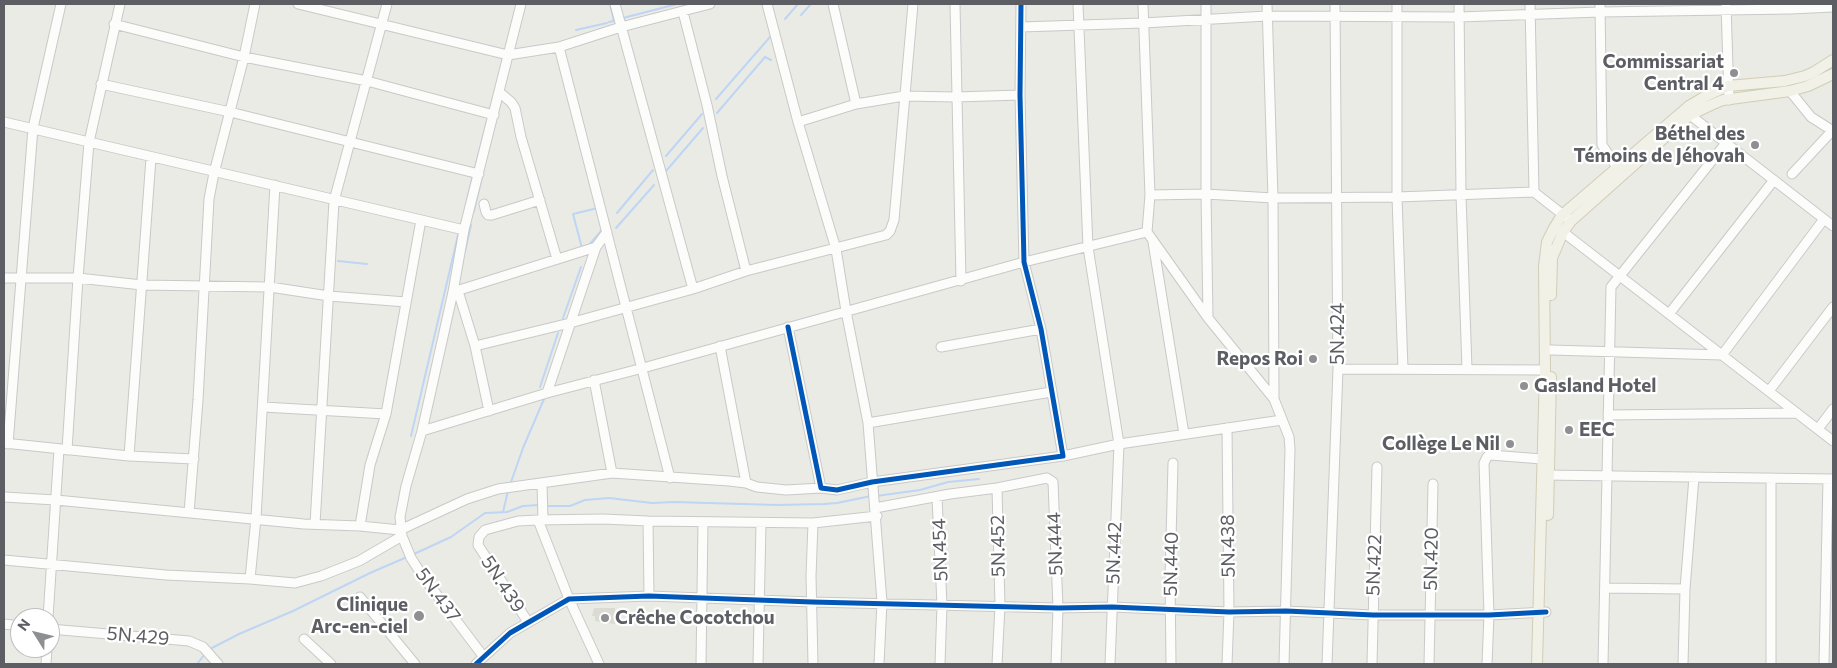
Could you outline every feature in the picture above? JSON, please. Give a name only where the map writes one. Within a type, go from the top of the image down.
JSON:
[{"type":"main road","points":[[1544,664],[1543,612],[1546,475],[1551,350],[1550,285],[1552,258],[1563,232],[1570,221],[1689,106],[1728,86],[1785,81],[1805,76],[1833,60]]},
{"type":"main road","points":[[1546,475],[1542,460],[1544,260],[1547,242],[1562,215],[1690,116],[1711,105],[1729,100],[1790,91],[1808,86],[1833,74]]},
{"type":"main road","points":[[1537,664],[1543,612]]},
{"type":"street","points":[[61,4],[33,128],[6,444],[129,456],[194,459]]},
{"type":"street","points":[[49,608],[56,500],[63,449],[89,142],[120,4]]},
{"type":"street","points":[[189,513],[194,459],[209,199],[255,4]]},
{"type":"street","points":[[298,4],[508,55],[560,47],[621,27],[710,4]]},
{"type":"street","points":[[315,524],[334,201],[387,4]]},
{"type":"street","points":[[401,533],[402,502],[422,431],[456,292],[464,230],[521,4]]},
{"type":"street","points":[[615,4],[693,289]]},
{"type":"street","points":[[768,4],[798,122],[836,249],[868,423],[882,602],[880,664]]},
{"type":"street","points":[[833,4],[856,104]]},
{"type":"street","points":[[475,346],[570,323],[693,289],[746,271],[886,235],[893,226],[913,4]]},
{"type":"street","points":[[955,4],[961,281]]},
{"type":"street","points":[[1021,4],[1020,95],[1024,262],[1040,329],[1063,456]]},
{"type":"street","name":"5N.442","points":[[1078,4],[1088,247],[1119,444],[1115,502],[1110,664]]},
{"type":"street","points":[[1143,4],[1150,236],[1184,434]]},
{"type":"street","points":[[1206,4],[1208,318]]},
{"type":"street","points":[[1267,4],[1274,198],[1274,398]]},
{"type":"street","name":"5N.424","points":[[1327,664],[1338,369],[1338,196],[1334,4]]},
{"type":"street","points":[[1396,4],[1397,196],[1403,369]]},
{"type":"street","points":[[1459,4],[1461,196],[1468,369]]},
{"type":"street","points":[[1530,4],[1534,192]]},
{"type":"street","points":[[1726,7],[1729,100]]},
{"type":"street","points":[[1021,27],[1267,16],[1397,18],[1530,14],[1600,8],[1833,7]]},
{"type":"street","points":[[1600,8],[1602,145],[1620,172]]},
{"type":"street","points":[[683,12],[746,271]]},
{"type":"street","points":[[114,24],[244,56],[367,81],[494,115]]},
{"type":"street","points":[[560,47],[670,478]]},
{"type":"street","points":[[101,84],[230,112],[479,174]]},
{"type":"street","points":[[1790,91],[1811,117],[1833,131],[1792,174]]},
{"type":"street","points":[[499,92],[515,108],[558,259]]},
{"type":"street","points":[[798,122],[856,104],[904,96],[1020,95]]},
{"type":"street","points":[[1690,116],[1833,226]]},
{"type":"street","points":[[4,122],[214,173],[275,185],[334,201],[464,230]]},
{"type":"street","points":[[1603,664],[1611,287],[1726,142]]},
{"type":"street","points":[[129,456],[151,158]]},
{"type":"street","points":[[1669,314],[1774,180]]},
{"type":"street","points":[[250,579],[256,518],[275,185]]},
{"type":"street","points":[[1150,195],[1206,194],[1274,198],[1461,196],[1534,192],[1570,221]]},
{"type":"street","points":[[484,204],[488,215],[492,215],[540,200]]},
{"type":"street","points":[[1722,355],[1824,219]]},
{"type":"street","points":[[360,526],[372,460],[386,414],[421,220]]},
{"type":"street","points":[[547,393],[596,247],[608,232]]},
{"type":"street","points":[[1563,232],[1833,441]]},
{"type":"street","points":[[422,431],[547,393],[961,281],[1024,262],[1088,247],[1150,236]]},
{"type":"street","points":[[1150,236],[1208,318],[1274,398],[1289,437],[1284,664]]},
{"type":"street","points":[[456,292],[596,247]]},
{"type":"street","points":[[4,278],[78,278],[142,285],[270,287],[329,296],[406,302]]},
{"type":"street","points":[[456,292],[475,346],[489,411]]},
{"type":"street","points":[[1769,391],[1833,307]]},
{"type":"street","points":[[788,327],[821,488]]},
{"type":"street","points":[[942,347],[1040,329]]},
{"type":"street","points":[[720,346],[746,483]]},
{"type":"street","points":[[1551,350],[1722,355]]},
{"type":"street","points":[[1338,369],[1544,370]]},
{"type":"street","points":[[594,380],[612,473]]},
{"type":"street","points":[[868,423],[1051,392]]},
{"type":"street","points":[[263,407],[386,414]]},
{"type":"street","points":[[1818,429],[1833,409]]},
{"type":"street","points":[[1608,415],[1797,413]]},
{"type":"street","points":[[4,560],[166,575],[295,583],[321,576],[360,561],[401,533],[467,499],[498,489],[612,473],[746,483],[757,487],[786,490],[821,488],[837,490],[1063,456],[1119,444],[1282,420]]},
{"type":"street","name":"5N.438","points":[[1227,428],[1229,612],[1227,664]]},
{"type":"street","points":[[1487,664],[1489,615],[1484,463],[1490,455],[1542,460]]},
{"type":"street","name":"5N.440","points":[[1171,664],[1170,578],[1173,463]]},
{"type":"street","name":"5N.422","points":[[1372,664],[1377,467]]},
{"type":"street","points":[[1546,475],[1831,479],[1824,664]]},
{"type":"street","points":[[1683,664],[1685,589],[1694,477]]},
{"type":"street","name":"5N.444","points":[[997,488],[1046,478],[1053,482],[1058,608],[1056,664]]},
{"type":"street","points":[[1770,664],[1771,478]]},
{"type":"street","points":[[542,483],[543,505],[540,520],[569,599],[599,664]]},
{"type":"street","name":"5N.420","points":[[1429,664],[1433,484]]},
{"type":"street","name":"5N.452","points":[[478,546],[479,537],[485,530],[518,521],[603,519],[648,522],[813,523],[875,508],[997,488],[1000,606],[997,664]]},
{"type":"street","points":[[4,497],[56,500],[315,524],[360,526],[401,533]]},
{"type":"street","name":"5N.454","points":[[938,497],[942,605],[940,664]]},
{"type":"street","points":[[648,522],[649,596]]},
{"type":"street","points":[[701,664],[703,522]]},
{"type":"street","points":[[758,664],[761,523]]},
{"type":"street","points":[[812,664],[811,576],[813,523]]},
{"type":"street","name":"5N.437","points":[[401,533],[411,558],[422,575],[483,656]]},
{"type":"street","name":"5N.439","points":[[478,546],[528,622]]},
{"type":"street","points":[[1605,588],[1685,589]]},
{"type":"street","points":[[476,664],[510,633],[569,599],[649,596],[812,602],[882,602],[1058,608],[1112,607],[1229,612],[1286,611],[1373,615],[1489,615],[1543,612]]},
{"type":"street","points":[[360,597],[415,664]]},
{"type":"street","name":"5N.429","points":[[60,630],[189,641],[202,647],[218,664]]},
{"type":"street","points":[[304,639],[331,664]]},
{"type":"shaded area","name":"Crêche Cocotchou","points":[[594,608],[615,608],[615,624],[595,621],[595,616],[592,616]]},
{"type":"waterway","points":[[609,22],[614,21],[610,4]]},
{"type":"waterway","points":[[623,18],[677,4]]},
{"type":"waterway","points":[[785,19],[798,4]]},
{"type":"waterway","points":[[801,15],[811,4]]},
{"type":"waterway","points":[[576,30],[607,23]]},
{"type":"waterway","points":[[716,99],[770,37]]},
{"type":"waterway","points":[[717,113],[765,57],[771,60]]},
{"type":"waterway","points":[[666,156],[702,114]]},
{"type":"waterway","points":[[475,168],[488,117]]},
{"type":"waterway","points":[[666,171],[703,128]]},
{"type":"waterway","points":[[617,213],[653,170]]},
{"type":"waterway","points":[[467,200],[473,175]]},
{"type":"waterway","points":[[474,211],[482,177]]},
{"type":"waterway","points":[[616,228],[654,185]]},
{"type":"waterway","points":[[582,248],[573,214],[598,208]]},
{"type":"waterway","points":[[465,251],[471,225]]},
{"type":"waterway","points":[[589,245],[602,230]]},
{"type":"waterway","points":[[411,436],[459,231]]},
{"type":"waterway","points":[[338,261],[367,264]]},
{"type":"waterway","points":[[563,318],[581,267]]},
{"type":"waterway","points":[[540,387],[558,333]]},
{"type":"waterway","points":[[511,482],[544,399]]},
{"type":"waterway","points":[[876,496],[920,490],[948,482],[979,479]]},
{"type":"waterway","points":[[503,512],[508,491]]},
{"type":"waterway","points":[[546,506],[570,506],[585,500],[609,498],[652,503],[824,504],[871,496]]},
{"type":"waterway","points":[[414,554],[451,537],[485,513],[507,512],[523,506],[539,505]]},
{"type":"waterway","points":[[210,649],[407,557]]},
{"type":"waterway","points":[[197,664],[205,654]]},
{"type":"cycle path","points":[[788,327],[821,488],[837,490],[872,482],[1063,456],[1041,329],[1024,262],[1020,95],[1021,4]]},
{"type":"cycle path","points":[[476,664],[510,633],[569,599],[649,596],[812,602],[1058,608],[1112,607],[1229,612],[1286,611],[1373,615],[1489,615],[1546,612]]},
{"type":"place","name":"Commissariat Central 4","points":[[1734,73]]},
{"type":"place","name":"Béthel des Témoins de Jéhovah","points":[[1755,145]]},
{"type":"place","name":"Repos Roi","points":[[1313,359]]},
{"type":"place","name":"Gasland Hotel","points":[[1524,386]]},
{"type":"place","name":"EEC","points":[[1569,430]]},
{"type":"place","name":"Collège Le Nil","points":[[1510,444]]},
{"type":"place","name":"Clinique Arc-en-ciel","points":[[419,616]]},
{"type":"place","name":"Crêche Cocotchou","points":[[605,618]]}]
